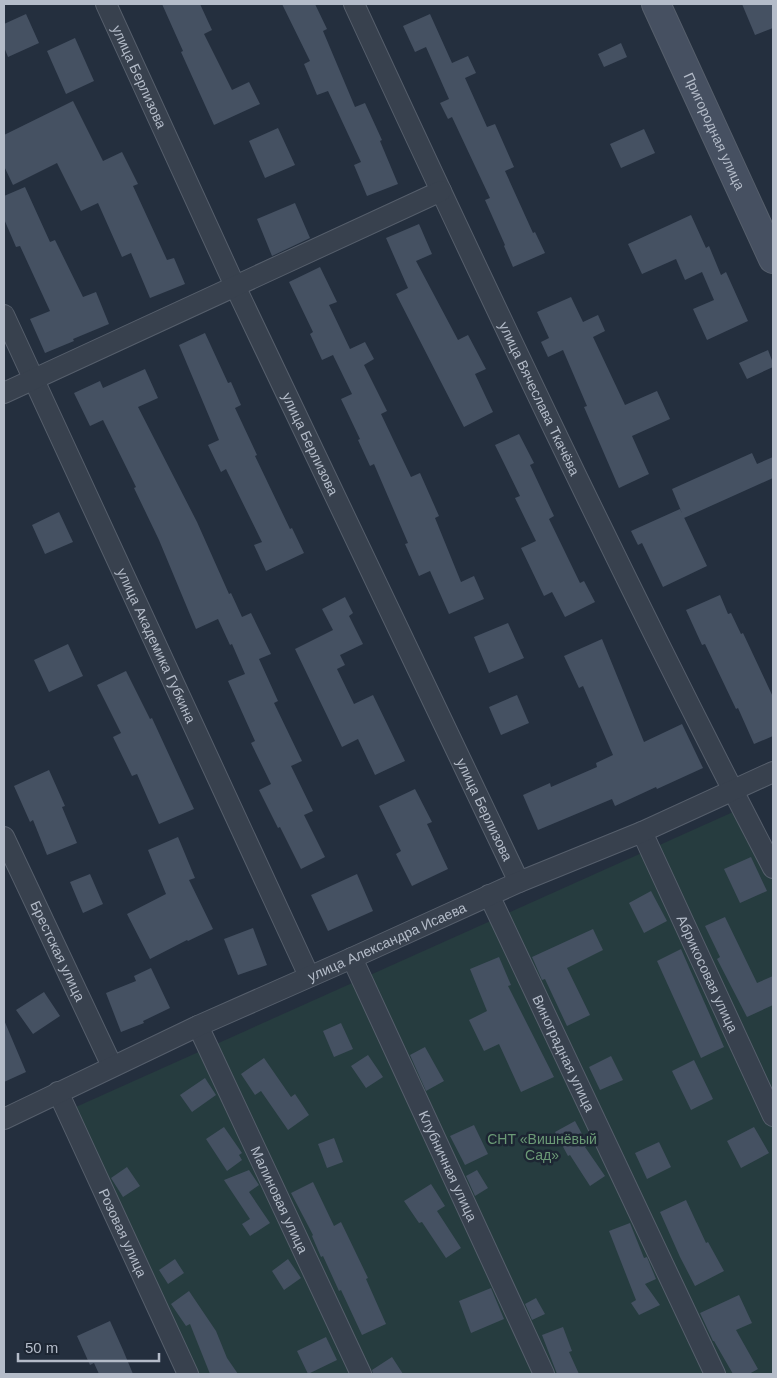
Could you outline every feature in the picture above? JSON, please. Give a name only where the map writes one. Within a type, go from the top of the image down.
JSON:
[{"type":"street","name":"улица Берлизова","points":[[106,4],[235,286],[519,882]]},
{"type":"street","name":"улица Вячеслава Ткачёва","points":[[354,4],[609,542],[773,868]]},
{"type":"street","name":"Пригородная улица","points":[[656,4],[773,259]]},
{"type":"street","points":[[4,393],[441,191]]},
{"type":"street","name":"улица Академика Губкина","points":[[4,315],[309,976]]},
{"type":"street","name":"улица Александра Исаева","points":[[4,1119],[198,1026],[489,895],[642,832],[773,772]]},
{"type":"street","name":"Абрикосовая улица","points":[[642,832],[773,1116]]},
{"type":"street","name":"Брестская улица","points":[[4,837],[112,1066]]},
{"type":"street","name":"Виноградная улица","points":[[489,895],[715,1374]]},
{"type":"street","name":"Клубничная улица","points":[[352,958],[544,1374]]},
{"type":"street","name":"Малиновая улица","points":[[198,1026],[361,1374]]},
{"type":"street","name":"Розовая улица","points":[[58,1092],[188,1374]]},
{"type":"green space","name":"СНТ «Вишнёвый Cад»","points":[[742,808],[773,868],[773,1374],[188,1374],[67,1111]]},
{"type":"building","points":[[162,4],[200,4],[212,30],[204,34],[232,90],[249,82],[260,104],[214,125]]},
{"type":"building","points":[[282,4],[315,4],[327,29],[323,31],[355,107],[365,103],[382,140],[380,141],[398,184],[367,196],[354,165],[361,162],[328,91],[317,95],[304,64],[310,61]]},
{"type":"building","points":[[742,4],[773,4],[773,28],[755,35]]},
{"type":"building","points":[[26,14],[39,43],[8,57],[4,47],[4,24]]},
{"type":"building","points":[[430,14],[452,63],[468,56],[476,73],[465,78],[487,127],[495,124],[514,167],[505,171],[533,233],[535,232],[545,253],[513,267],[485,200],[490,198],[452,117],[448,119],[440,103],[449,99],[426,47],[415,52],[403,26]]},
{"type":"building","points":[[75,38],[94,81],[66,94],[47,51]]},
{"type":"building","points":[[621,43],[627,57],[604,67],[598,54]]},
{"type":"building","points":[[73,101],[103,161],[122,152],[138,184],[133,186],[167,260],[174,258],[185,284],[150,298],[131,253],[122,257],[98,203],[81,211],[57,163],[13,185],[4,166],[4,135]]},
{"type":"building","points":[[278,128],[295,165],[265,178],[249,141]]},
{"type":"building","points":[[644,129],[655,153],[621,168],[610,144]]},
{"type":"building","points":[[25,187],[50,242],[55,240],[83,297],[96,292],[109,324],[45,353],[30,319],[50,311],[20,246],[16,247],[4,219],[4,196]]},
{"type":"building","points":[[295,203],[310,238],[272,256],[257,219]]},
{"type":"building","points":[[691,215],[706,248],[709,246],[721,275],[726,272],[748,321],[707,340],[693,309],[714,300],[702,272],[685,280],[676,259],[642,274],[628,244]]},
{"type":"building","points":[[419,224],[432,254],[416,261],[458,340],[468,335],[486,369],[475,374],[493,412],[464,427],[396,294],[408,288],[386,238]]},
{"type":"building","points":[[320,267],[337,302],[329,305],[350,349],[365,342],[374,359],[364,365],[387,411],[381,414],[411,477],[420,473],[439,516],[435,518],[461,582],[474,576],[484,599],[449,614],[430,571],[419,576],[405,544],[408,543],[374,464],[370,466],[358,440],[360,439],[341,399],[352,394],[333,355],[322,360],[310,334],[313,332],[289,282]]},
{"type":"building","points":[[571,297],[583,322],[598,315],[605,331],[593,337],[625,405],[657,391],[670,419],[632,436],[649,474],[619,488],[584,407],[587,406],[563,350],[548,357],[541,342],[549,338],[537,312]]},
{"type":"building","points":[[205,333],[228,383],[231,382],[241,405],[235,408],[257,455],[255,456],[290,529],[292,528],[304,553],[266,571],[254,545],[262,542],[226,469],[221,472],[208,445],[219,440],[179,345]]},
{"type":"building","points":[[768,350],[773,367],[747,379],[739,363]]},
{"type":"building","points":[[145,369],[158,398],[138,407],[197,522],[229,594],[231,593],[242,617],[251,613],[271,654],[259,659],[278,701],[274,703],[302,761],[291,766],[313,811],[304,815],[325,857],[301,869],[259,790],[271,784],[251,743],[255,741],[228,681],[245,674],[232,644],[230,645],[218,619],[196,629],[159,540],[134,488],[136,487],[103,420],[90,426],[74,393],[100,381],[103,388]]},
{"type":"building","points":[[519,434],[534,463],[530,465],[554,516],[549,519],[580,583],[584,581],[595,602],[565,617],[552,592],[544,596],[521,548],[536,541],[515,498],[520,496],[495,445]]},
{"type":"building","points":[[752,453],[757,464],[773,457],[773,478],[684,518],[672,489]]},
{"type":"building","points":[[680,509],[707,566],[663,587],[642,543],[638,545],[631,531]]},
{"type":"building","points":[[59,512],[73,542],[45,554],[32,525]]},
{"type":"building","points":[[720,595],[728,614],[731,613],[741,634],[743,633],[773,697],[773,736],[754,744],[738,708],[736,709],[705,644],[702,645],[686,610]]},
{"type":"building","points":[[345,597],[353,613],[349,616],[363,644],[340,655],[345,665],[337,669],[354,704],[373,695],[405,761],[375,775],[358,739],[342,747],[295,649],[333,630],[322,609]]},
{"type":"building","points":[[508,623],[524,658],[489,673],[474,637]]},
{"type":"building","points":[[602,639],[644,742],[682,724],[703,768],[615,806],[612,799],[538,830],[523,795],[550,783],[551,787],[597,767],[596,763],[613,755],[583,686],[579,688],[564,656]]},
{"type":"building","points":[[68,644],[83,676],[49,692],[34,660]]},
{"type":"building","points":[[126,671],[150,719],[152,718],[194,809],[159,824],[137,774],[132,776],[113,737],[121,733],[97,685]]},
{"type":"building","points":[[517,695],[529,723],[501,735],[489,707]]},
{"type":"building","points":[[49,770],[65,806],[62,807],[77,843],[47,855],[33,820],[30,822],[14,786]]},
{"type":"building","points":[[415,789],[432,822],[427,824],[448,869],[412,886],[396,854],[401,851],[379,806]]},
{"type":"building","points":[[178,837],[195,878],[189,880],[213,929],[150,959],[127,914],[166,894],[148,850]]},
{"type":"building","points":[[751,857],[767,891],[740,903],[724,869]]},
{"type":"building","points":[[90,874],[103,904],[83,913],[70,882]]},
{"type":"building","points":[[357,874],[373,911],[328,931],[311,895]]},
{"type":"building","points":[[651,891],[667,921],[644,933],[629,903]]},
{"type":"building","points":[[725,917],[757,983],[773,976],[773,1005],[747,1017],[717,959],[720,957],[705,926]]},
{"type":"building","points":[[253,928],[267,965],[238,975],[224,939]]},
{"type":"building","points":[[593,929],[603,950],[567,968],[590,1015],[567,1026],[545,979],[542,980],[532,957]]},
{"type":"building","points":[[681,949],[724,1047],[701,1058],[657,961]]},
{"type":"building","points":[[499,957],[511,985],[508,986],[554,1077],[521,1092],[499,1044],[484,1051],[469,1020],[487,1011],[470,969]]},
{"type":"building","points":[[151,968],[170,1008],[143,1021],[144,1023],[121,1032],[106,993],[136,981],[134,976]]},
{"type":"building","points":[[44,992],[60,1016],[33,1034],[16,1010]]},
{"type":"building","points":[[4,1020],[26,1072],[4,1082]]},
{"type":"building","points":[[341,1023],[353,1049],[334,1057],[323,1031]]},
{"type":"building","points":[[425,1047],[444,1081],[426,1091],[410,1055]]},
{"type":"building","points":[[368,1055],[383,1077],[366,1088],[351,1066]]},
{"type":"building","points":[[611,1056],[623,1080],[600,1090],[589,1067]]},
{"type":"building","points":[[264,1058],[291,1097],[295,1094],[309,1115],[288,1130],[261,1091],[255,1095],[241,1074]]},
{"type":"building","points":[[694,1060],[713,1099],[691,1110],[672,1071]]},
{"type":"building","points":[[205,1078],[216,1095],[192,1112],[180,1095]]},
{"type":"building","points":[[575,1121],[588,1145],[585,1147],[605,1176],[590,1186],[570,1155],[568,1156],[555,1132]]},
{"type":"building","points":[[474,1125],[488,1154],[465,1165],[450,1136]]},
{"type":"building","points":[[224,1127],[242,1153],[239,1155],[242,1160],[227,1171],[206,1139]]},
{"type":"building","points":[[754,1127],[769,1153],[741,1168],[727,1141]]},
{"type":"building","points":[[334,1138],[343,1162],[327,1168],[318,1144]]},
{"type":"building","points":[[659,1142],[671,1167],[647,1179],[635,1153]]},
{"type":"building","points":[[127,1167],[140,1186],[123,1197],[111,1178]]},
{"type":"building","points":[[249,1170],[259,1185],[249,1192],[270,1223],[250,1236],[242,1224],[250,1219],[224,1180]]},
{"type":"building","points":[[477,1170],[488,1188],[475,1196],[466,1176]]},
{"type":"building","points":[[313,1182],[334,1226],[341,1222],[368,1278],[366,1279],[386,1324],[362,1335],[341,1290],[339,1291],[323,1256],[321,1257],[313,1235],[291,1193]]},
{"type":"building","points":[[431,1184],[445,1206],[437,1211],[461,1248],[446,1258],[422,1222],[419,1223],[404,1201]]},
{"type":"building","points":[[686,1200],[706,1243],[708,1242],[724,1271],[695,1286],[660,1212]]},
{"type":"building","points":[[630,1223],[644,1258],[647,1257],[656,1279],[645,1284],[660,1305],[639,1315],[631,1303],[636,1300],[609,1231]]},
{"type":"building","points":[[175,1259],[184,1273],[168,1284],[159,1270]]},
{"type":"building","points":[[288,1259],[301,1278],[284,1290],[272,1271]]},
{"type":"building","points":[[491,1288],[504,1319],[471,1333],[459,1301]]},
{"type":"building","points":[[189,1291],[216,1331],[227,1358],[238,1374],[210,1374],[190,1324],[186,1326],[171,1304]]},
{"type":"building","points":[[739,1295],[752,1323],[736,1330],[758,1369],[749,1374],[733,1374],[713,1341],[700,1313]]},
{"type":"building","points":[[536,1298],[545,1314],[532,1320],[525,1304]]},
{"type":"building","points":[[110,1321],[133,1374],[99,1374],[94,1363],[90,1365],[77,1336]]},
{"type":"building","points":[[563,1327],[572,1351],[569,1352],[579,1374],[557,1374],[542,1335]]},
{"type":"building","points":[[326,1337],[337,1360],[308,1374],[297,1351]]},
{"type":"building","points":[[392,1357],[403,1374],[373,1374],[372,1370]]}]
